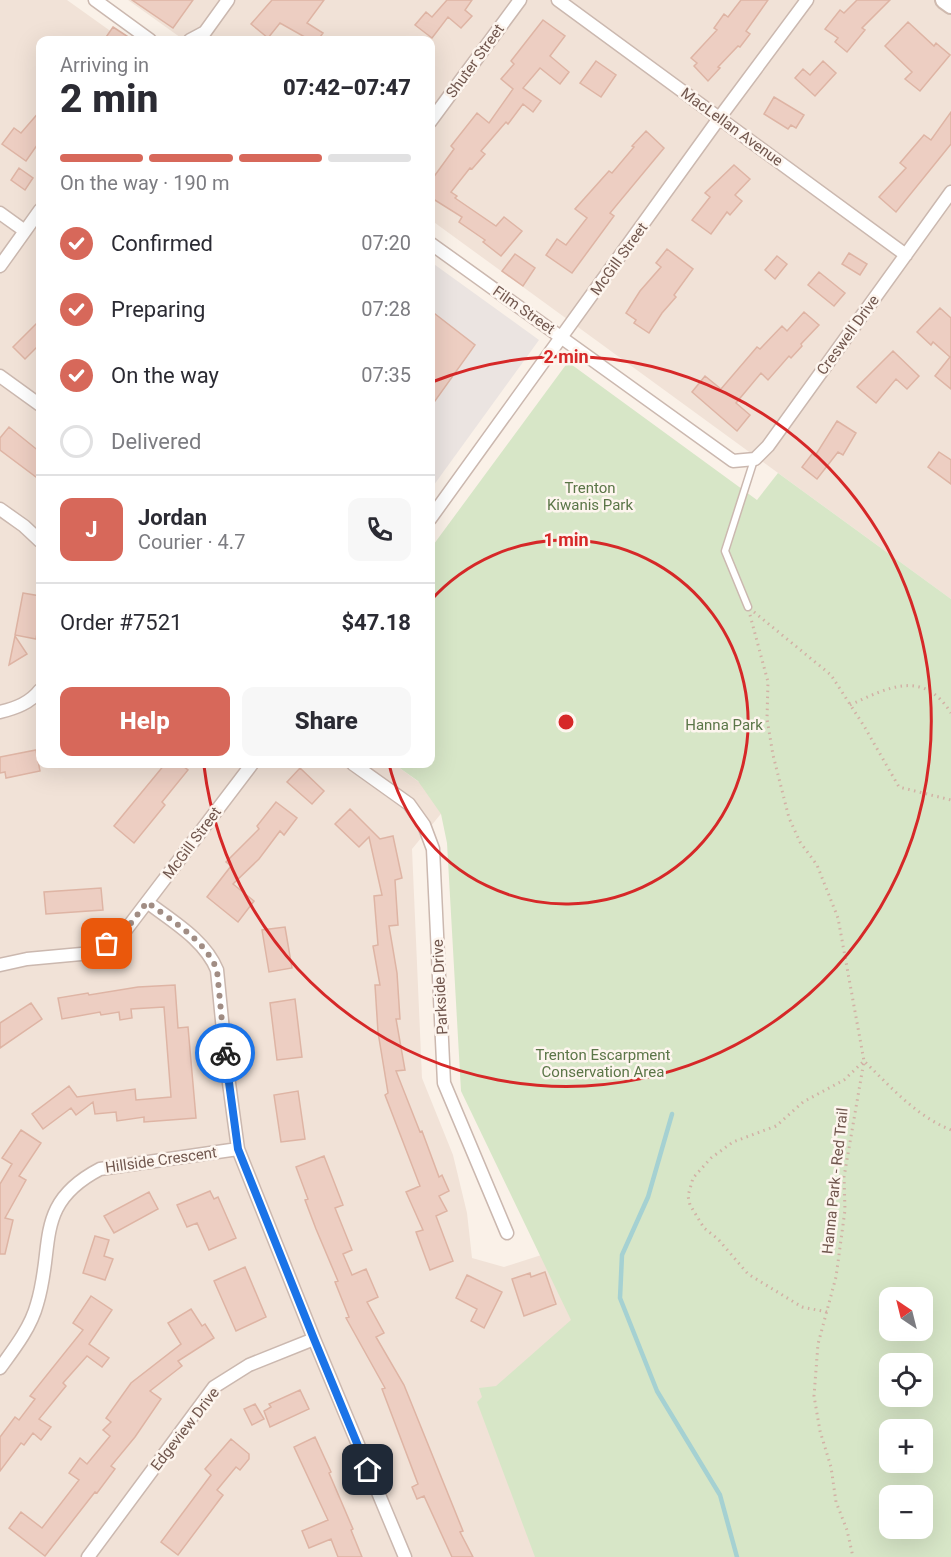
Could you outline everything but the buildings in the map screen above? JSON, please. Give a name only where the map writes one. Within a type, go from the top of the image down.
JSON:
[{"type":"main road","points":[[944,0],[951,5]]},
{"type":"street","points":[[95,0],[144,36]]},
{"type":"street","points":[[198,36],[205,32],[228,0]]},
{"type":"street","name":"Shuter Street","points":[[435,115],[520,0]]},
{"type":"street","name":"MacLellan Avenue","points":[[558,0],[906,255]]},
{"type":"street","name":"McGill Street","points":[[435,512],[807,0]]},
{"type":"street","name":"Creswell Drive","points":[[755,459],[768,446],[951,192]]},
{"type":"street","points":[[0,213],[25,231]]},
{"type":"street","points":[[0,266],[36,216]]},
{"type":"street","name":"Film Street","points":[[435,247],[733,461],[755,459]]},
{"type":"street","points":[[0,375],[36,402]]},
{"type":"street","points":[[0,509],[36,537]]},
{"type":"street","points":[[0,712],[15,708],[36,695]]},
{"type":"street","name":"McGill Street","points":[[0,965],[27,959],[92,953],[122,935],[249,768]]},
{"type":"street","name":"Parkside Drive","points":[[359,768],[409,804],[424,825],[433,849],[444,1083],[507,1233]]},
{"type":"street","points":[[147,902],[190,936],[212,957],[217,970],[238,1149],[405,1557]]},
{"type":"street","name":"Hillside Crescent","points":[[0,1368],[17,1346],[37,1305],[51,1219],[62,1197],[82,1178],[100,1168],[238,1149]]},
{"type":"street","name":"Edgeview Drive","points":[[88,1557],[214,1388],[249,1365],[314,1339]]},
{"type":"lane","points":[[748,607],[725,551],[755,459]]},
{"type":"path","points":[[748,607],[831,675],[899,787],[951,800]]},
{"type":"path","name":"Hanna Park - Red Trail","points":[[748,607],[768,682],[769,728],[773,755],[789,818],[800,842],[817,865],[838,918],[864,1061],[844,1177],[844,1210],[837,1277],[818,1344],[814,1396],[820,1431],[831,1467],[836,1502],[847,1530],[853,1557]]},
{"type":"path","points":[[850,705],[886,689],[918,685],[943,700],[951,713]]},
{"type":"path","points":[[826,1312],[802,1306],[747,1274],[718,1239],[704,1228],[690,1205],[688,1196],[693,1178],[711,1158],[733,1142],[776,1126],[803,1102],[844,1080],[864,1061],[908,1104],[951,1130]]},
{"type":"shaded area","points":[[0,0],[67,0],[117,36],[36,36],[36,768],[400,768],[449,804],[412,849],[422,1078],[453,1155],[467,1213],[472,1258],[504,1267],[560,1249],[606,1348],[546,1557],[0,1557]]},
{"type":"shaded area","points":[[128,0],[951,0],[951,599],[435,223],[435,36],[178,36]]},
{"type":"shaded area","points":[[435,265],[539,340],[435,483]]},
{"type":"green space","name":"Hanna Park","points":[[568,362],[757,500],[778,473],[951,599],[951,1557],[535,1557],[477,1402],[482,1397],[479,1388],[496,1386],[571,1320],[461,1091],[447,843],[441,814],[418,781],[400,768],[435,768],[435,543]]},
{"type":"waterway","points":[[672,1114],[648,1197],[622,1255],[620,1298],[657,1391],[720,1495],[737,1557]]},
{"type":"way so far","points":[[107,944],[122,935],[147,902],[190,936],[212,957],[217,970],[225,1053]]},
{"type":"route","points":[[225,1053],[238,1149],[368,1470]]},
{"type":"park label","name":"Trenton Kiwanis Park","points":[[590,496]]},
{"type":"park label","name":"Trenton Escarpment Conservation Area","points":[[603,1064]]}]
